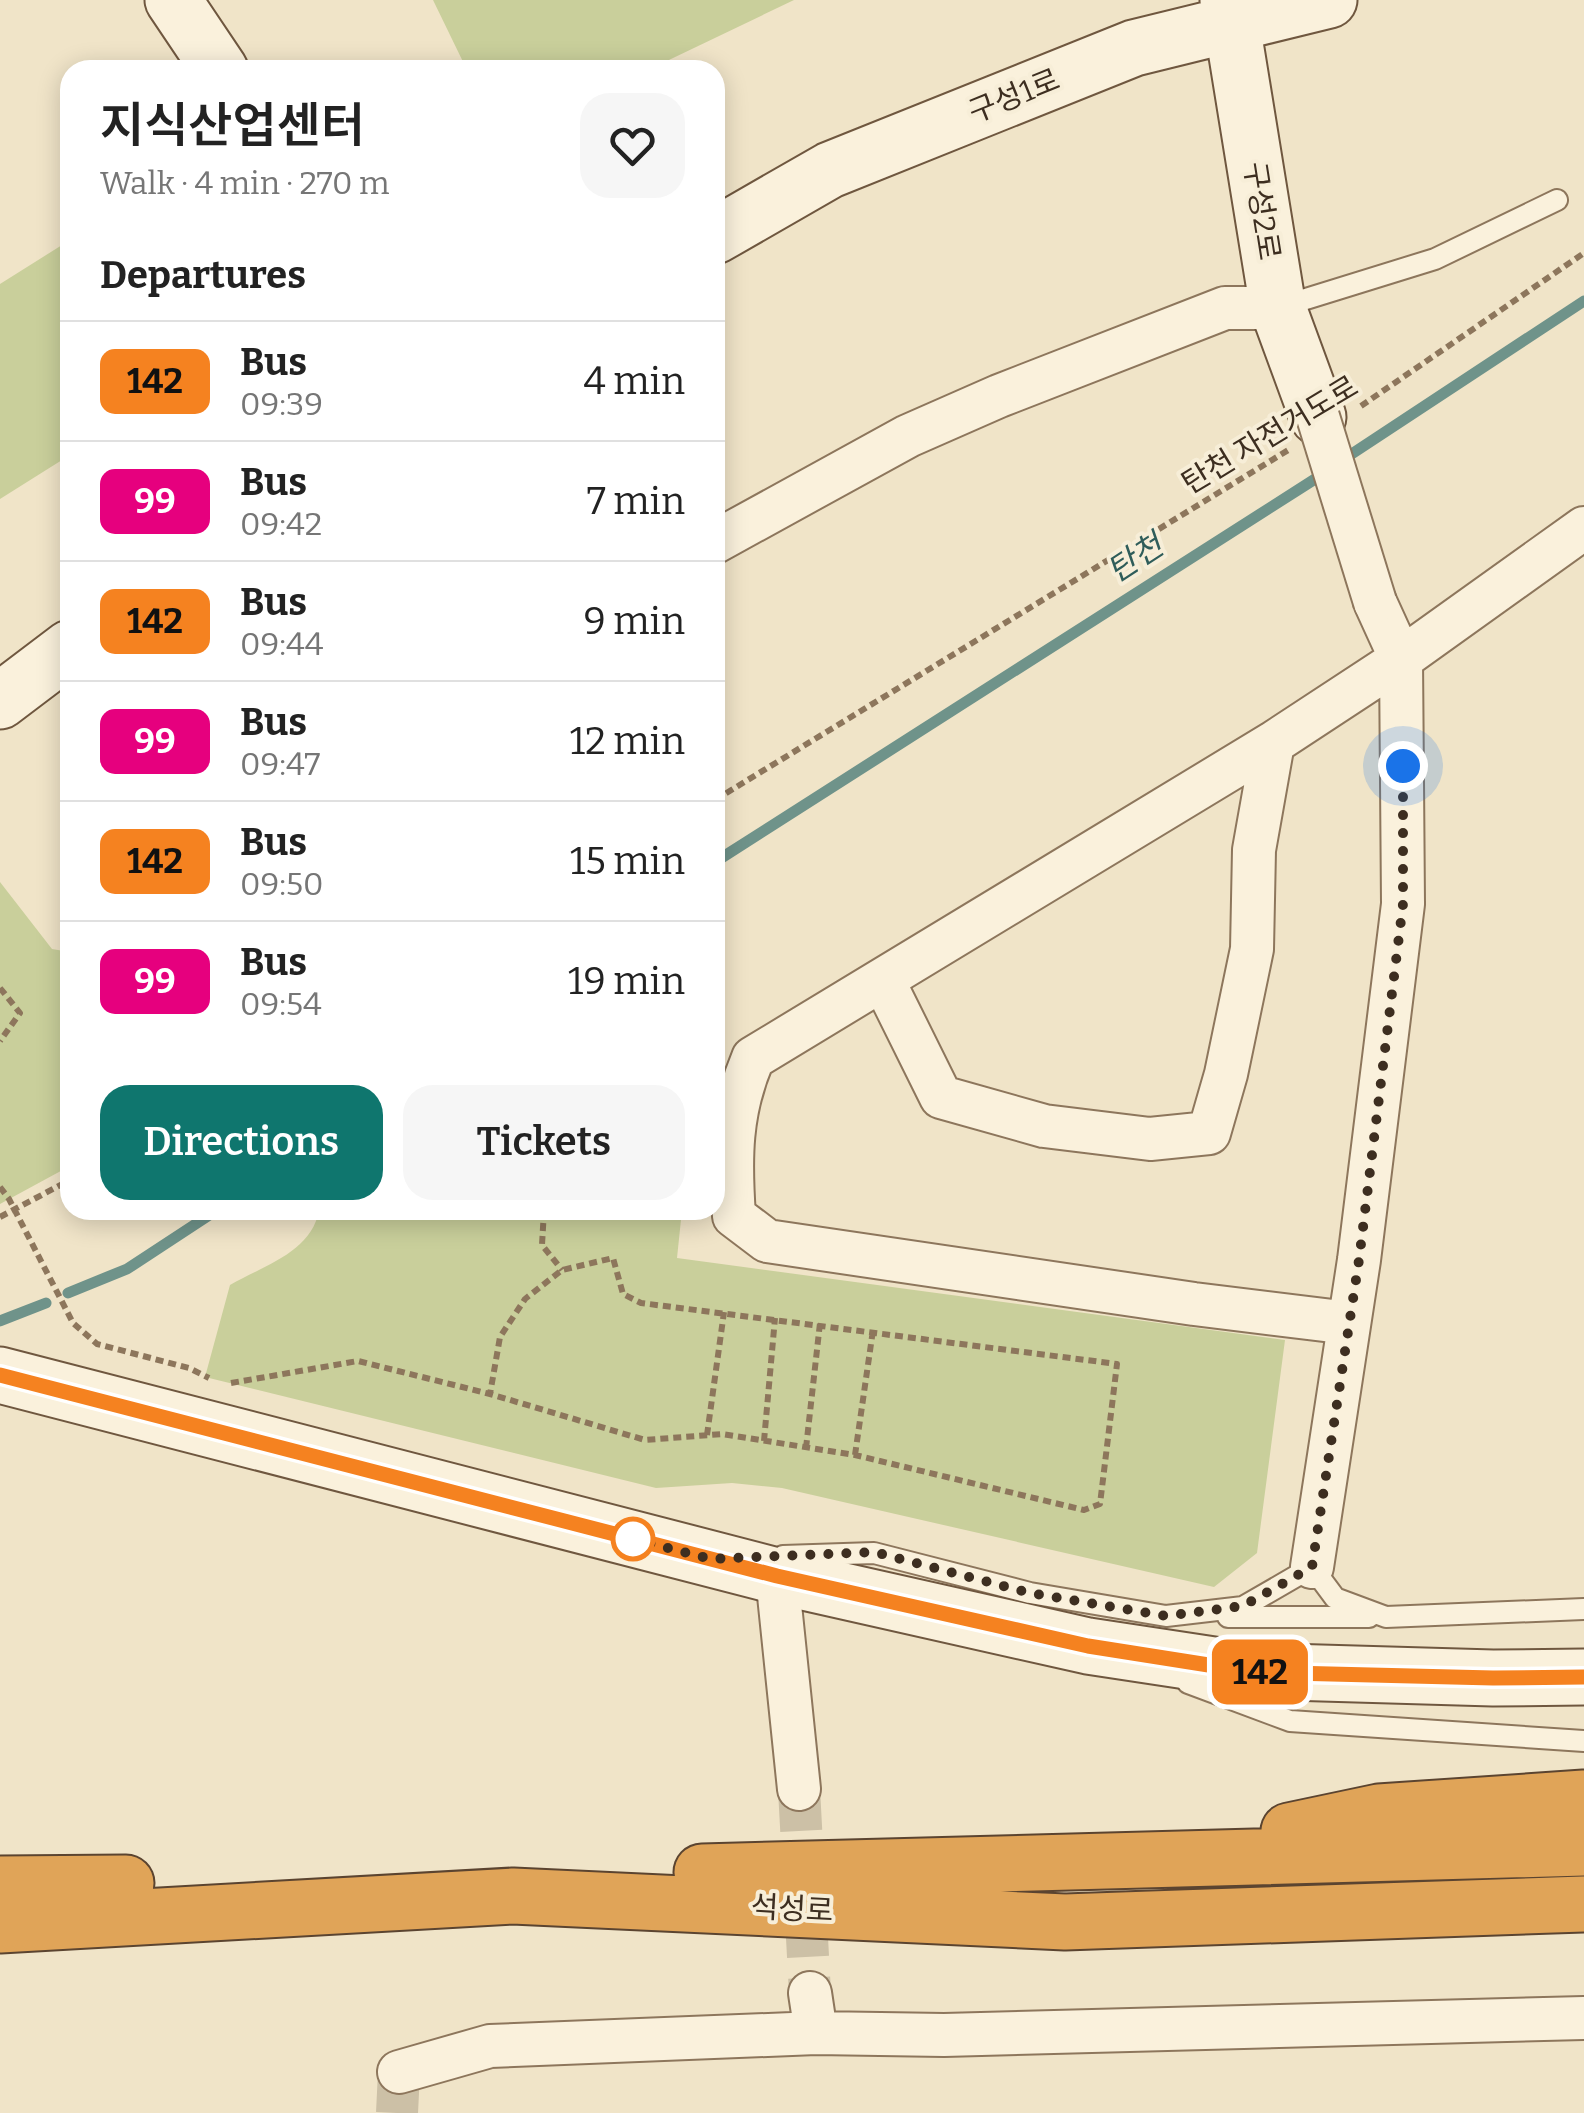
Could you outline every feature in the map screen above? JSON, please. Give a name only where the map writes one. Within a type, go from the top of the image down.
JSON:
[{"type":"highway","points":[[1149,1860],[1380,1812],[1584,1798]]},
{"type":"highway","name":"석성로","points":[[0,1884],[458,1880],[1584,1848]]},
{"type":"highway","points":[[513,1896],[1048,1939],[1384,1940],[1584,1931]]},
{"type":"highway","name":"석성로","points":[[0,1925],[513,1896],[1065,1922],[1584,1904]]},
{"type":"street","points":[[173,0],[213,60]]},
{"type":"street","name":"구성1로","points":[[725,230],[830,170],[1230,11],[1329,0]]},
{"type":"street","name":"구성2로","points":[[1230,11],[1278,308],[1323,424]]},
{"type":"street","points":[[725,537],[908,436],[999,396],[1225,308],[1278,308]]},
{"type":"street","points":[[1312,1567],[1349,1324],[1403,904],[1401,659],[1374,602],[1323,424]]},
{"type":"street","points":[[1349,1324],[768,1242],[734,1216],[730,1162],[738,1093],[753,1058],[1273,744],[1401,659],[1584,528]]},
{"type":"street","points":[[0,701],[60,656]]},
{"type":"street","points":[[883,980],[941,1097],[1044,1126],[1150,1139],[1209,1133],[1226,1074],[1252,949],[1254,850],[1273,744]]},
{"type":"street","points":[[0,1375],[777,1576],[1088,1646],[1253,1672],[1584,1677]]},
{"type":"street","points":[[777,1576],[800,1788]]},
{"type":"street","points":[[399,2072],[490,2046],[813,2013],[963,2035],[1584,2018]]},
{"type":"lane","points":[[1278,308],[1434,259],[1558,200]]},
{"type":"lane","points":[[711,1559],[874,1552],[1030,1593],[1166,1616],[1386,1617],[1584,1609]]},
{"type":"lane","points":[[1166,1616],[1243,1606],[1312,1567],[1335,1598],[1386,1617]]},
{"type":"lane","points":[[1088,1646],[1290,1721],[1584,1741]]},
{"type":"path","name":"탄천 자전거도로","points":[[725,794],[1323,424],[1584,253]]},
{"type":"path","points":[[0,988],[20,1013],[0,1041]]},
{"type":"path","points":[[0,1217],[60,1185]]},
{"type":"path","points":[[0,1187],[73,1323],[97,1344],[234,1384],[358,1361],[490,1394],[645,1440],[722,1434],[764,1440],[855,1456],[1084,1510],[1100,1504],[1117,1364],[641,1302],[623,1294],[613,1258],[562,1270],[525,1299],[500,1337],[490,1394]]},
{"type":"path","points":[[543,1220],[542,1246],[562,1270]]},
{"type":"path","points":[[707,1435],[724,1312]]},
{"type":"path","points":[[764,1440],[775,1318]]},
{"type":"path","points":[[806,1448],[820,1323]]},
{"type":"path","points":[[855,1456],[873,1330]]},
{"type":"green space","points":[[433,0],[794,0],[669,60],[462,60]]},
{"type":"green space","points":[[60,246],[60,461],[0,499],[0,284]]},
{"type":"green space","points":[[0,882],[52,949],[60,950],[60,1171],[0,1204]]},
{"type":"green space","points":[[316,1220],[681,1220],[677,1258],[1285,1340],[1257,1553],[1214,1587],[782,1488],[732,1483],[656,1488],[205,1377],[230,1285],[284,1256]]},
{"type":"waterway","name":"탄천","points":[[1341,461],[1584,301]]},
{"type":"waterway","name":"탄천","points":[[725,856],[1326,472]]},
{"type":"waterway","name":"탄천","points":[[68,1293],[127,1269],[202,1220]]},
{"type":"waterway","name":"탄천","points":[[0,1321],[46,1303]]},
{"type":"tunnel","points":[[799,1789],[810,1993]]},
{"type":"tunnel","points":[[397,2113],[399,2072]]},
{"type":"bus line","name":"142","points":[[0,1375],[777,1576],[1088,1646],[1253,1672],[1584,1677]]},
{"type":"route","points":[[633,1539],[711,1559],[874,1552],[1030,1593],[1166,1616],[1243,1606],[1312,1567],[1359,1260],[1403,904],[1403,766]]}]
